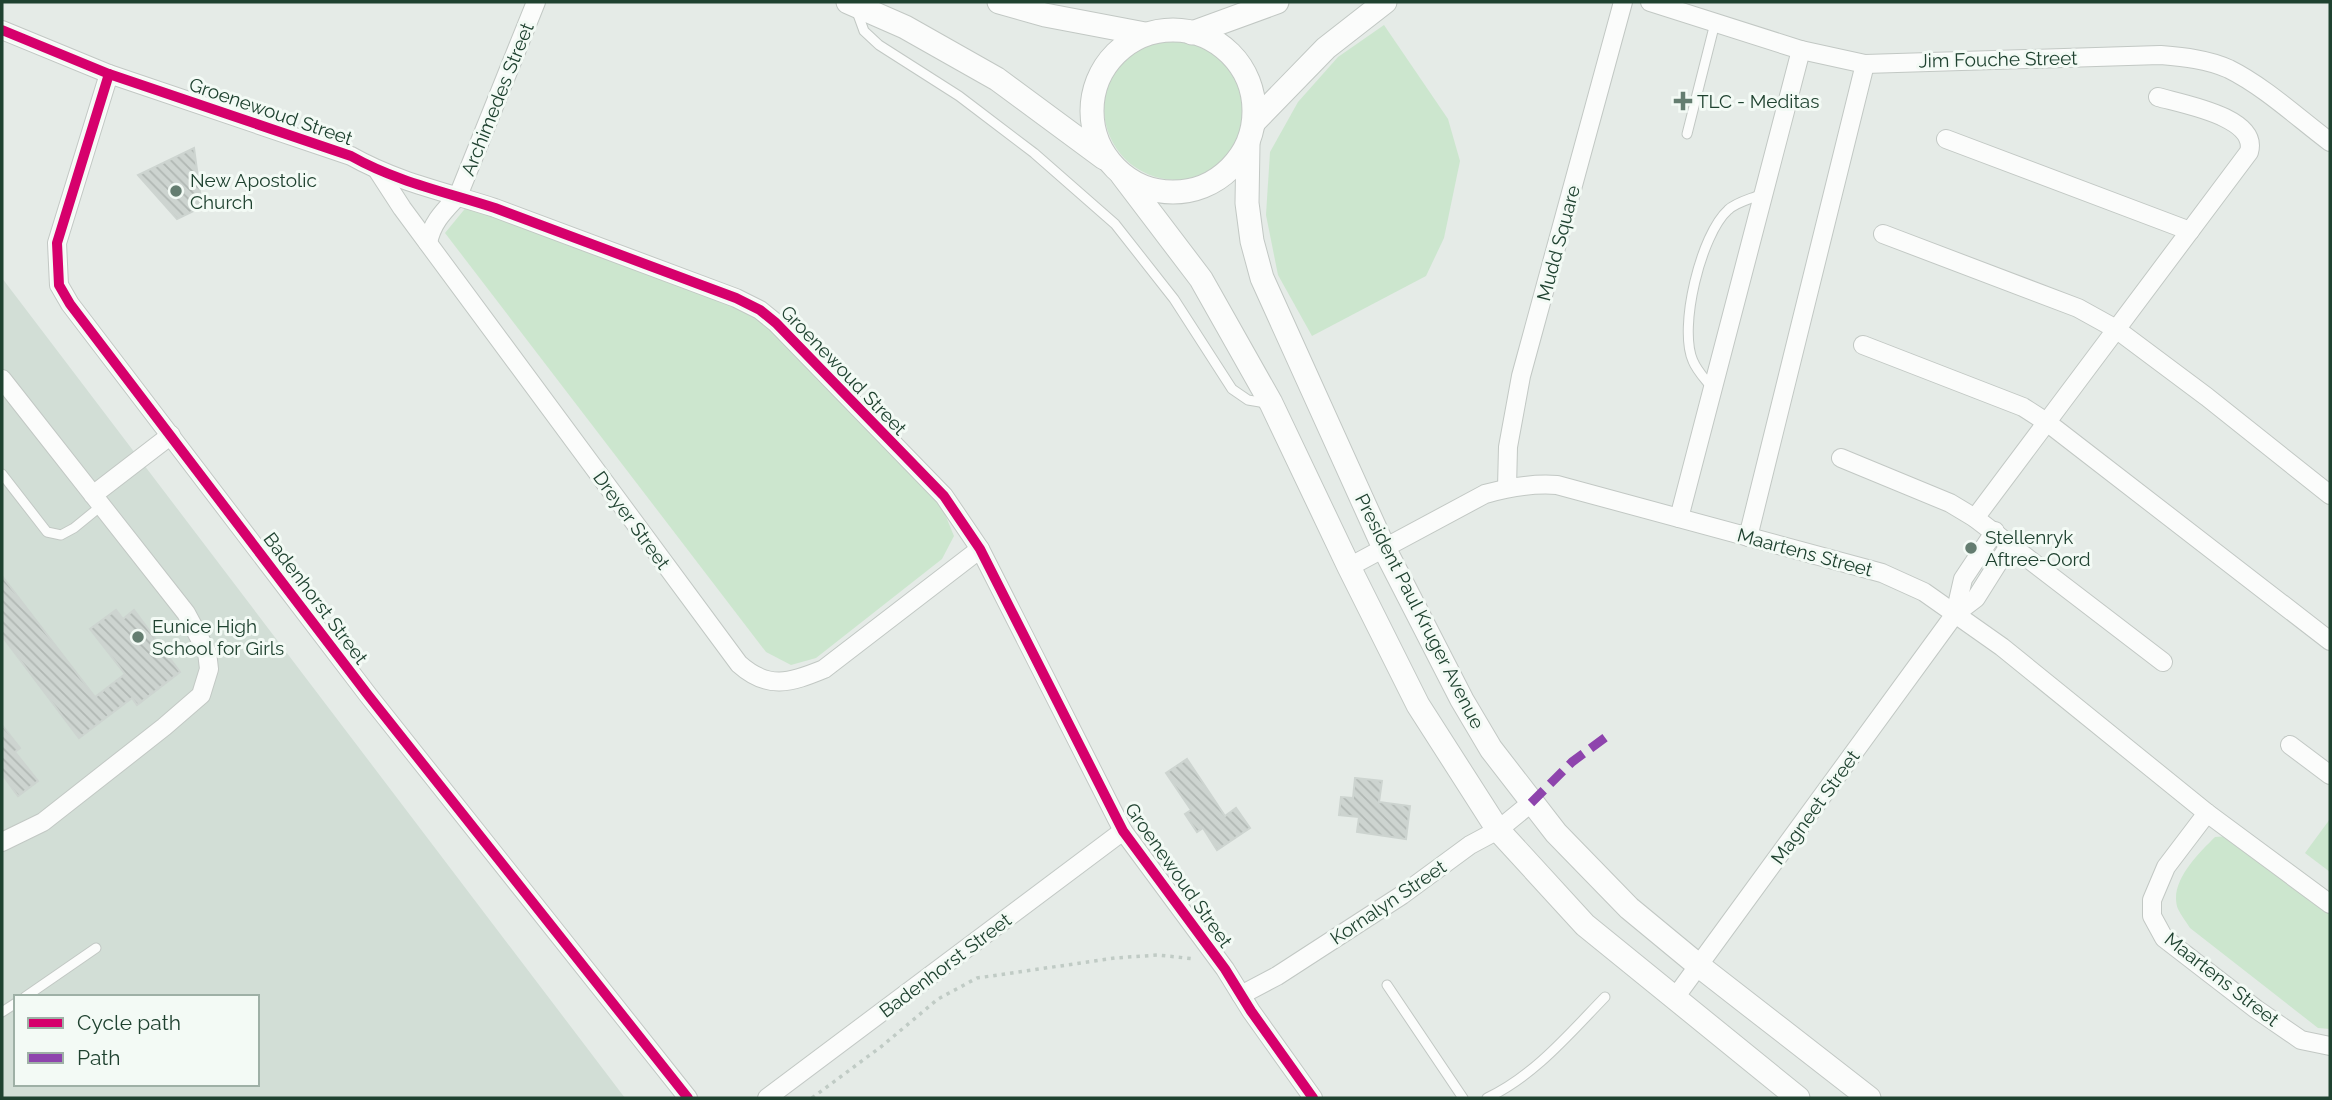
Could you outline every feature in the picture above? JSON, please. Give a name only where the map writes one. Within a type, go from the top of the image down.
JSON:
[{"type":"street","name":"Archimedes Street","points":[[428,243],[436,220],[458,196],[536,2]]},
{"type":"street","points":[[999,2],[1045,15],[1145,34],[1177,29],[1203,35],[1226,49],[1244,70],[1253,95],[1254,122],[1248,144],[1232,169],[1207,186],[1178,194],[1148,190],[1115,169],[1096,140],[1091,115],[1094,89],[1105,65],[1122,47],[1145,34]]},
{"type":"street","points":[[1192,33],[1277,2]]},
{"type":"street","points":[[1254,122],[1326,48],[1385,2]]},
{"type":"street","name":"Mudd Square","points":[[1507,488],[1510,438],[1521,376],[1623,2]]},
{"type":"street","name":"Jim Fouche Street","points":[[1650,2],[1801,50],[1865,64],[2160,55],[2205,61],[2229,69],[2259,88],[2330,142]]},
{"type":"street","name":"President Paul Kruger Avenue","points":[[850,3],[905,27],[997,79],[1115,169],[1202,279],[1272,403],[1418,705],[1498,830],[1585,925],[1798,1098]]},
{"type":"street","name":"Groenewoud Street","points":[[2,30],[109,74],[351,156],[378,171],[427,189],[458,196],[736,298],[760,310],[944,496],[967,528],[1123,831],[1225,969],[1313,1098]]},
{"type":"street","points":[[1679,518],[1801,50]]},
{"type":"street","points":[[1748,537],[1865,64]]},
{"type":"street","name":"Badenhorst Street","points":[[109,74],[57,243],[59,285],[70,304],[368,695],[688,1098]]},
{"type":"street","points":[[1975,517],[2249,152],[2249,136],[2237,125],[2209,110],[2158,97]]},
{"type":"street","points":[[1945,139],[2190,231]]},
{"type":"street","name":"President Paul Kruger Avenue","points":[[1248,144],[1247,204],[1252,241],[1262,278],[1384,548],[1462,700],[1491,749],[1531,803],[1591,872],[1629,908],[1869,1098]]},
{"type":"street","name":"Dreyer Street","points":[[378,171],[428,243],[739,664],[753,677],[773,682],[798,680],[824,669],[948,570],[979,549]]},
{"type":"street","points":[[1883,234],[2078,308],[2116,330],[2207,397],[2330,495]]},
{"type":"street","points":[[1863,345],[2023,407],[2048,423],[2330,641]]},
{"type":"street","points":[[2,379],[11,397],[186,613],[207,652],[209,669],[208,680],[201,695],[43,822],[2,842]]},
{"type":"street","points":[[97,501],[171,435]]},
{"type":"street","points":[[1840,458],[1950,503],[1975,517],[2163,662]]},
{"type":"street","name":"Maartens Street","points":[[1349,567],[1485,494],[1535,484],[1557,485],[1882,573],[1916,587],[2002,647],[2207,813],[2330,904]]},
{"type":"street","name":"Dreyer Street","points":[[948,570],[967,528]]},
{"type":"street","points":[[1955,614],[1963,579],[1995,531]]},
{"type":"street","points":[[1955,614],[1976,598],[2010,544]]},
{"type":"street","name":"Magneet Street","points":[[1674,999],[1955,614]]},
{"type":"street","points":[[2290,746],[2330,775]]},
{"type":"street","name":"Kornalyn Street","points":[[1241,995],[1277,976],[1402,895],[1471,845],[1498,830],[1531,803]]},
{"type":"street","name":"Maartens Street","points":[[2207,813],[2166,867],[2152,900],[2152,916],[2164,938],[2256,1009],[2301,1040],[2330,1046]]},
{"type":"street","name":"Badenhorst Street","points":[[767,1098],[1123,831]]},
{"type":"lane","points":[[850,3],[864,31],[879,45],[959,96],[1034,153],[1115,224],[1174,299],[1232,389],[1248,400],[1272,403]]},
{"type":"lane","points":[[1687,134],[1714,23]]},
{"type":"lane","points":[[1712,389],[1693,361],[1688,335],[1693,295],[1705,244],[1715,224],[1730,208],[1763,193]]},
{"type":"lane","points":[[2,474],[47,532],[61,535],[74,528],[97,501]]},
{"type":"lane","points":[[28,995],[96,948]]},
{"type":"lane","points":[[1387,985],[1463,1098]]},
{"type":"lane","points":[[1487,1098],[1504,1090],[1538,1065],[1605,997]]},
{"type":"path","points":[[812,1098],[882,1046],[938,999],[978,978],[1115,958],[1158,955],[1218,962]]},
{"type":"shaded area","name":"Eunice High School for Girls","points":[[2,278],[625,1098],[2,1098]]},
{"type":"green space","points":[[1384,25],[1448,119],[1460,161],[1444,238],[1426,276],[1312,336],[1278,275],[1266,215],[1270,152],[1298,102],[1338,57]]},
{"type":"green space","points":[[1176,36],[1204,41],[1227,57],[1243,80],[1248,108],[1243,136],[1227,159],[1204,175],[1176,180],[1148,175],[1125,159],[1109,136],[1104,108],[1109,80],[1125,57],[1148,41]]},
{"type":"green space","points":[[468,205],[761,317],[942,507],[954,536],[942,559],[816,658],[791,665],[766,652],[445,233]]},
{"type":"green space","points":[[2330,819],[2330,872],[2305,853]]},
{"type":"green space","points":[[2242,835],[2330,905],[2330,1029],[2318,1028],[2190,928],[2178,909],[2177,889],[2181,879],[2201,852],[2215,837]]},
{"type":"building","name":"New Apostolic Church","points":[[194,148],[202,207],[177,219],[138,175]]},
{"type":"building","points":[[2,576],[95,697],[125,674],[90,629],[116,610],[123,619],[134,610],[180,672],[137,705],[132,698],[79,738],[2,636]]},
{"type":"building","points":[[2,725],[20,748],[15,752],[38,781],[18,796],[2,774]]},
{"type":"building","points":[[1187,759],[1225,816],[1236,808],[1250,828],[1217,850],[1203,828],[1197,832],[1185,814],[1191,810],[1166,773]]},
{"type":"building","points":[[1355,778],[1382,781],[1379,802],[1410,806],[1406,839],[1357,832],[1359,817],[1339,815],[1341,797],[1353,798]]},
{"type":"marked path","points":[[1531,803],[1572,762],[1606,737]]},
{"type":"cycle path","points":[[2,30],[109,74],[351,156],[404,180],[495,208],[736,298],[760,310],[776,323],[944,496],[980,549],[1123,831],[1225,969],[1251,1011],[1313,1098]]},
{"type":"cycle path","points":[[109,74],[57,243],[59,285],[70,304],[368,695],[688,1098]]},
{"type":"place","name":"TLC - Meditas","points":[[1683,101]]},
{"type":"place","name":"New Apostolic Church","points":[[176,191]]},
{"type":"place","name":"Stellenryk Aftree-Oord","points":[[1971,548]]},
{"type":"place","name":"Eunice High School for Girls","points":[[138,637]]}]
